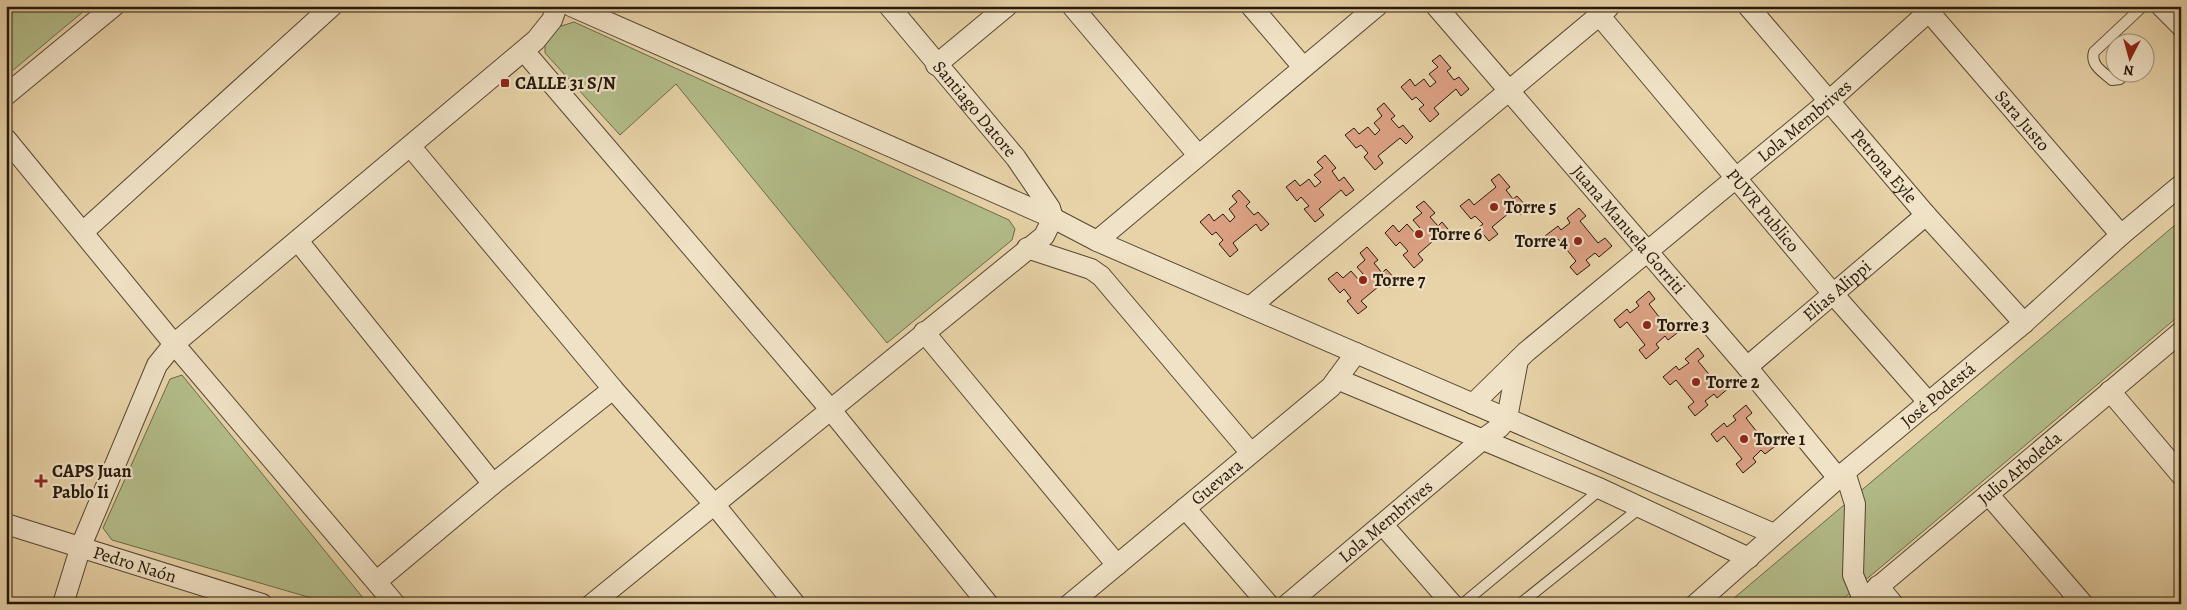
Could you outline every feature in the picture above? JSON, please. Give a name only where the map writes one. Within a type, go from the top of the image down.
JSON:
[{"type":"street","points":[[6,95],[114,6]]},
{"type":"street","points":[[63,604],[81,546],[157,365],[174,344],[524,51],[545,31],[557,6]]},
{"type":"street","points":[[571,6],[1053,218],[1097,241],[1774,534]]},
{"type":"street","name":"Santiago Datore","points":[[889,6],[936,65],[1016,158],[1050,208],[1053,218]]},
{"type":"street","points":[[936,65],[1007,6]]},
{"type":"street","points":[[1072,6],[1198,155]]},
{"type":"street","points":[[1251,6],[1303,67]]},
{"type":"street","points":[[1097,241],[1377,6]]},
{"type":"street","name":"Juana Manuela Gorriti","points":[[1436,6],[1510,89],[1841,475]]},
{"type":"street","name":"Petrona Eyle","points":[[1748,6],[1926,215],[2024,323]]},
{"type":"street","name":"Lola Membrives","points":[[1473,404],[1518,360],[1829,101],[1929,8]]},
{"type":"street","name":"Sara Justo","points":[[1929,8],[2122,235]]},
{"type":"street","points":[[83,232],[321,10]]},
{"type":"street","points":[[1250,307],[1604,11]]},
{"type":"street","name":"PUVR Publico","points":[[1604,11],[1735,179],[1928,403]]},
{"type":"street","points":[[524,51],[830,408],[988,604]]},
{"type":"street","points":[[6,139],[174,344],[395,604]]},
{"type":"street","points":[[411,147],[613,389],[714,504],[795,604]]},
{"type":"street","name":"José Podestá","points":[[1696,604],[1841,475],[2024,323],[2181,185]]},
{"type":"street","name":"Elias Alippi","points":[[1747,367],[1926,215]]},
{"type":"street","points":[[592,604],[830,408],[1044,236],[1053,218]]},
{"type":"street","points":[[298,241],[492,484]]},
{"type":"street","points":[[1027,248],[1091,270],[1101,276],[1250,452]]},
{"type":"street","points":[[924,332],[1117,565]]},
{"type":"street","name":"Julio Arboleda","points":[[1860,601],[2181,332]]},
{"type":"street","name":"Guevara","points":[[1070,604],[1250,452],[1331,387],[1356,353]]},
{"type":"street","points":[[1507,418],[1518,360]]},
{"type":"street","points":[[1336,379],[1641,506],[1749,558]]},
{"type":"street","points":[[377,581],[492,484],[613,389]]},
{"type":"street","points":[[2110,392],[2181,475]]},
{"type":"street","name":"Lola Membrives","points":[[1288,604],[1483,439],[1500,427],[1507,418]]},
{"type":"street","points":[[1841,475],[1855,504],[1853,575],[1860,601]]},
{"type":"street","points":[[1988,494],[2083,604]]},
{"type":"street","points":[[1185,508],[1268,604]]},
{"type":"street","name":"Pedro Naón","points":[[6,524],[262,604]]},
{"type":"street","points":[[1383,525],[1452,604]]},
{"type":"street","points":[[1878,586],[1893,604]]},
{"type":"lane","points":[[2115,32],[2143,6]]},
{"type":"lane","points":[[2104,43],[2094,52],[2093,63],[2104,73]]},
{"type":"lane","points":[[1469,604],[1466,601],[1601,489]]},
{"type":"lane","points":[[1520,604],[1641,506]]},
{"type":"green space","points":[[6,6],[90,6],[6,76]]},
{"type":"green space","points":[[574,22],[1009,220],[1015,229],[1012,240],[887,343],[676,84],[620,135],[545,53],[545,42],[558,27]]},
{"type":"green space","points":[[2181,220],[2181,314],[1837,604],[1727,604]]},
{"type":"green space","points":[[182,375],[368,604],[332,604],[112,540],[103,528],[170,379]]},
{"type":"building","points":[[1440,55],[1451,68],[1447,71],[1454,80],[1459,77],[1469,89],[1461,96],[1456,89],[1434,108],[1439,114],[1430,122],[1419,109],[1424,105],[1416,97],[1412,100],[1401,87],[1410,79],[1415,86],[1424,79],[1430,87],[1436,82],[1429,74],[1438,67],[1432,61]]},
{"type":"building","points":[[1384,103],[1395,116],[1391,119],[1399,128],[1403,125],[1413,137],[1406,144],[1400,138],[1378,156],[1383,163],[1375,170],[1364,157],[1368,153],[1361,145],[1356,148],[1345,135],[1354,128],[1359,134],[1368,127],[1375,135],[1380,130],[1374,123],[1382,116],[1377,109]]},
{"type":"building","points":[[1325,155],[1336,168],[1332,171],[1339,181],[1344,177],[1354,190],[1346,196],[1341,190],[1319,209],[1324,215],[1315,222],[1304,209],[1309,206],[1301,197],[1297,201],[1286,187],[1295,180],[1300,186],[1309,179],[1315,187],[1321,182],[1314,175],[1323,168],[1317,162]]},
{"type":"building","name":"Torre 5","points":[[1499,174],[1510,187],[1506,190],[1513,199],[1517,196],[1528,208],[1520,215],[1515,208],[1492,227],[1498,234],[1489,241],[1478,228],[1483,224],[1475,216],[1471,219],[1460,206],[1469,199],[1474,205],[1496,187],[1491,180]]},
{"type":"building","points":[[1239,190],[1250,202],[1246,206],[1254,215],[1258,212],[1269,224],[1261,231],[1256,224],[1233,243],[1238,250],[1230,257],[1219,244],[1223,240],[1216,232],[1212,235],[1200,222],[1209,214],[1214,221],[1223,214],[1230,222],[1235,217],[1229,209],[1237,202],[1232,196]]},
{"type":"building","name":"Torre 6","points":[[1424,201],[1435,213],[1430,217],[1438,226],[1442,222],[1453,235],[1445,241],[1440,235],[1418,254],[1423,260],[1414,268],[1403,255],[1408,251],[1400,242],[1396,246],[1385,233],[1393,225],[1399,232],[1407,224],[1414,232],[1420,228],[1413,220],[1422,213],[1416,207]]},
{"type":"building","name":"Torre 4","points":[[1579,208],[1586,216],[1580,221],[1598,243],[1605,238],[1612,246],[1599,257],[1595,253],[1586,260],[1590,265],[1577,275],[1570,267],[1576,261],[1558,239],[1551,244],[1545,236],[1558,226],[1561,230],[1570,223],[1567,218]]},
{"type":"building","name":"Torre 7","points":[[1367,247],[1378,260],[1374,263],[1382,273],[1386,269],[1397,281],[1389,288],[1384,282],[1361,301],[1367,307],[1358,314],[1347,301],[1351,298],[1344,289],[1340,293],[1328,279],[1337,272],[1343,278],[1351,271],[1358,279],[1363,274],[1357,267],[1365,260],[1360,253]]},
{"type":"building","name":"Torre 3","points":[[1649,291],[1655,299],[1649,304],[1667,327],[1674,321],[1681,330],[1668,340],[1665,336],[1656,344],[1659,348],[1646,359],[1639,350],[1645,345],[1627,322],[1620,328],[1614,320],[1627,309],[1630,313],[1639,306],[1636,302]]},
{"type":"building","name":"Torre 2","points":[[1698,348],[1704,356],[1698,361],[1717,384],[1723,379],[1730,387],[1717,398],[1714,394],[1705,401],[1708,405],[1695,416],[1688,407],[1694,402],[1676,380],[1670,385],[1663,377],[1676,366],[1679,370],[1689,363],[1685,359]]},
{"type":"building","name":"Torre 1","points":[[1746,405],[1752,413],[1746,418],[1764,441],[1771,435],[1778,444],[1765,454],[1761,450],[1753,458],[1756,462],[1743,473],[1736,464],[1742,459],[1724,436],[1717,442],[1711,434],[1724,423],[1727,427],[1736,420],[1733,416]]},
{"type":"place","name":"CALLE 31 S/N","points":[[505,83]]},
{"type":"place","name":"Torre 5","points":[[1494,207]]},
{"type":"place","name":"Torre 6","points":[[1419,234]]},
{"type":"place","name":"Torre 4","points":[[1578,241]]},
{"type":"place","name":"Torre 7","points":[[1363,280]]},
{"type":"place","name":"Torre 3","points":[[1647,325]]},
{"type":"place","name":"Torre 2","points":[[1696,382]]},
{"type":"place","name":"Torre 1","points":[[1744,439]]},
{"type":"place","name":"CAPS Juan Pablo Ii","points":[[41,481]]}]
